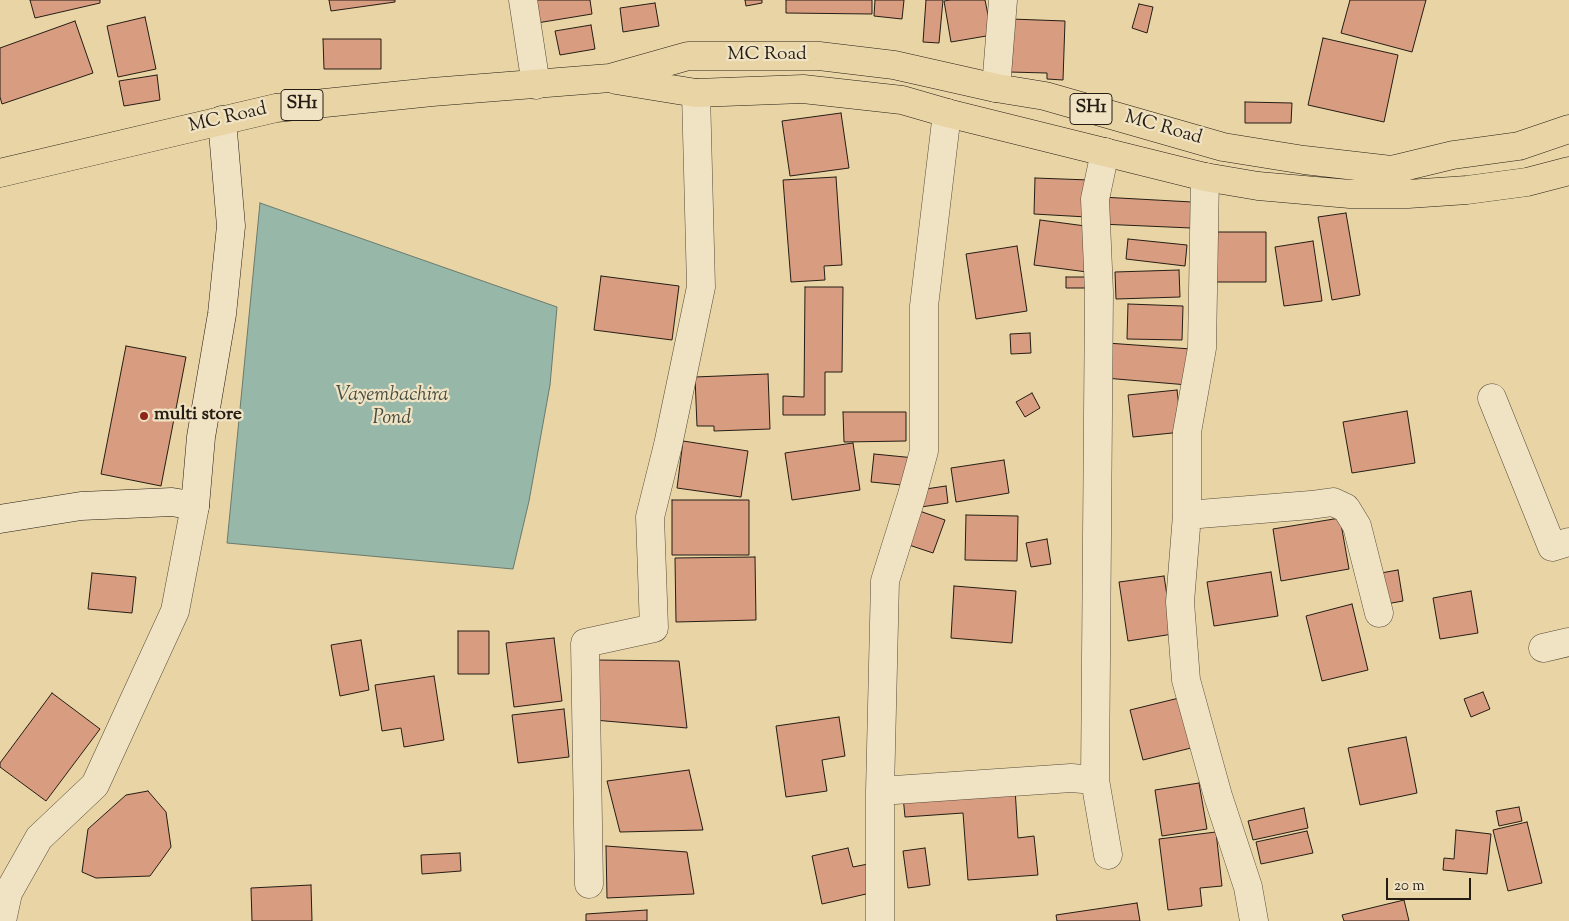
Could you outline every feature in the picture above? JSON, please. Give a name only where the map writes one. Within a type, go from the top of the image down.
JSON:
[{"type":"main road","name":"MC Road","points":[[0,173],[276,108],[432,92],[610,78],[688,56],[819,56],[894,64],[996,88],[1045,96],[1223,147],[1304,160],[1391,170],[1453,155],[1520,146],[1569,129]]},
{"type":"main road","name":"MC Road","points":[[610,78],[696,93],[803,89],[902,100],[947,114],[1205,177],[1249,185],[1350,194],[1408,194],[1467,190],[1527,182],[1569,171]]},
{"type":"street","points":[[523,0],[536,85]]},
{"type":"street","points":[[996,88],[1003,0]]},
{"type":"street","points":[[589,884],[585,643],[654,628],[650,517],[668,446],[701,287],[696,93]]},
{"type":"street","points":[[880,921],[880,790],[884,581],[924,451],[924,306],[947,114]]},
{"type":"street","points":[[2,921],[8,892],[39,838],[95,786],[175,612],[195,506],[201,436],[222,314],[231,226],[222,120]]},
{"type":"street","points":[[1106,152],[1096,199],[1099,292],[1095,780],[1108,855]]},
{"type":"street","points":[[1205,177],[1202,348],[1187,432],[1187,515],[1180,602],[1186,680],[1218,796],[1248,887],[1254,921]]},
{"type":"street","points":[[1492,398],[1552,547],[1569,542]]},
{"type":"street","points":[[0,519],[81,506],[172,502],[195,506]]},
{"type":"street","points":[[1187,515],[1311,506],[1333,502],[1346,508],[1357,526],[1379,613]]},
{"type":"street","points":[[1543,648],[1569,642]]},
{"type":"street","points":[[880,790],[1071,778],[1095,780]]},
{"type":"water","name":"Vayembachira Pond","points":[[260,203],[557,307],[550,385],[529,501],[513,569],[227,543]]},
{"type":"building","points":[[30,0],[100,0],[100,3],[35,18]]},
{"type":"building","points":[[329,0],[395,0],[395,2],[331,11]]},
{"type":"building","points":[[534,0],[590,0],[592,14],[537,23]]},
{"type":"building","points":[[745,0],[762,0],[762,3],[746,6]]},
{"type":"building","points":[[786,0],[872,0],[872,14],[786,13]]},
{"type":"building","points":[[875,0],[904,0],[902,19],[874,16]]},
{"type":"building","points":[[926,0],[943,0],[939,43],[923,42]]},
{"type":"building","points":[[985,0],[992,35],[951,42],[944,1]]},
{"type":"building","points":[[1350,0],[1426,0],[1412,52],[1341,33]]},
{"type":"building","points":[[655,3],[659,26],[623,32],[620,8]]},
{"type":"building","points":[[1139,4],[1153,7],[1147,33],[1132,28]]},
{"type":"building","points":[[145,17],[156,69],[118,77],[107,26]]},
{"type":"building","points":[[1011,19],[1065,21],[1063,80],[1047,79],[1047,73],[1009,72]]},
{"type":"building","points":[[75,21],[93,73],[2,104],[0,97],[0,48]]},
{"type":"building","points":[[591,25],[595,49],[560,55],[555,31]]},
{"type":"building","points":[[1323,38],[1398,55],[1384,122],[1308,105]]},
{"type":"building","points":[[323,39],[381,39],[381,69],[324,69]]},
{"type":"building","points":[[157,75],[160,100],[124,106],[119,81]]},
{"type":"building","points":[[1245,102],[1292,103],[1291,123],[1245,123]]},
{"type":"building","points":[[841,113],[849,168],[790,176],[782,121]]},
{"type":"building","points":[[836,177],[842,265],[824,266],[825,280],[791,282],[783,180]]},
{"type":"building","points":[[1035,178],[1089,180],[1087,217],[1034,214]]},
{"type":"building","points":[[1101,197],[1192,202],[1191,228],[1100,224]]},
{"type":"building","points":[[1346,213],[1360,295],[1332,300],[1318,217]]},
{"type":"building","points":[[1040,220],[1093,227],[1087,272],[1034,265]]},
{"type":"building","points":[[1216,232],[1266,232],[1266,282],[1216,282]]},
{"type":"building","points":[[1128,239],[1187,245],[1185,266],[1126,259]]},
{"type":"building","points":[[1313,241],[1322,301],[1284,306],[1275,247]]},
{"type":"building","points":[[1017,246],[1027,311],[976,319],[966,254]]},
{"type":"building","points":[[1179,270],[1180,297],[1116,299],[1115,272]]},
{"type":"building","points":[[601,276],[679,286],[672,340],[594,330]]},
{"type":"building","points":[[1066,277],[1091,277],[1090,288],[1066,288]]},
{"type":"building","points":[[805,287],[843,287],[842,372],[825,372],[825,415],[783,415],[783,396],[804,397]]},
{"type":"building","points":[[1128,304],[1183,306],[1182,340],[1127,339]]},
{"type":"building","points":[[1030,333],[1031,353],[1011,354],[1010,334]]},
{"type":"building","points":[[1107,343],[1191,349],[1188,385],[1105,378]]},
{"type":"building","name":"multi store","points":[[126,346],[186,357],[161,486],[101,474]]},
{"type":"building","points":[[768,374],[770,429],[714,431],[714,426],[697,426],[695,377]]},
{"type":"building","points":[[1177,390],[1182,432],[1133,437],[1128,395]]},
{"type":"building","points":[[1032,393],[1040,408],[1025,417],[1016,402]]},
{"type":"building","points":[[1407,411],[1415,463],[1352,473],[1343,422]]},
{"type":"building","points":[[843,412],[906,412],[906,441],[844,442]]},
{"type":"building","points":[[683,441],[748,451],[741,497],[677,488]]},
{"type":"building","points":[[853,443],[860,490],[792,500],[785,453]]},
{"type":"building","points":[[874,454],[915,458],[912,486],[871,482]]},
{"type":"building","points":[[1004,460],[1009,493],[956,502],[951,468]]},
{"type":"building","points":[[946,486],[948,503],[921,507],[919,490]]},
{"type":"building","points":[[672,500],[749,500],[749,555],[672,555]]},
{"type":"building","points":[[914,509],[945,520],[933,553],[903,543]]},
{"type":"building","points":[[966,515],[1018,516],[1017,561],[965,560]]},
{"type":"building","points":[[1340,518],[1349,569],[1281,581],[1273,529]]},
{"type":"building","points":[[1047,539],[1051,564],[1031,567],[1026,543]]},
{"type":"building","points":[[755,557],[756,620],[676,622],[675,558]]},
{"type":"building","points":[[1398,570],[1403,601],[1386,604],[1381,573]]},
{"type":"building","points":[[1271,572],[1278,616],[1214,626],[1207,582]]},
{"type":"building","points":[[92,573],[136,577],[132,613],[88,609]]},
{"type":"building","points":[[1164,576],[1173,634],[1128,641],[1119,582]]},
{"type":"building","points":[[954,586],[1016,591],[1012,643],[951,638]]},
{"type":"building","points":[[1471,591],[1478,633],[1440,639],[1433,598]]},
{"type":"building","points":[[1352,604],[1368,670],[1322,681],[1306,616]]},
{"type":"building","points":[[458,631],[489,631],[489,674],[458,674]]},
{"type":"building","points":[[554,638],[562,701],[514,707],[506,643]]},
{"type":"building","points":[[361,640],[369,690],[340,696],[331,645]]},
{"type":"building","points":[[596,660],[679,661],[687,728],[594,720]]},
{"type":"building","points":[[434,676],[444,740],[404,747],[401,728],[382,731],[375,685]]},
{"type":"building","points":[[1483,692],[1490,709],[1471,717],[1464,699]]},
{"type":"building","points":[[52,693],[100,729],[46,801],[0,767],[0,763]]},
{"type":"building","points":[[1179,698],[1191,748],[1143,760],[1130,710]]},
{"type":"building","points":[[564,709],[569,757],[518,763],[512,715]]},
{"type":"building","points":[[839,717],[845,756],[822,760],[827,791],[786,797],[776,726]]},
{"type":"building","points":[[1406,737],[1417,793],[1360,805],[1348,748]]},
{"type":"building","points":[[689,770],[703,830],[620,832],[607,781]]},
{"type":"building","points":[[1199,783],[1207,829],[1162,836],[1155,790]]},
{"type":"building","points":[[1015,788],[1018,838],[1034,836],[1038,875],[968,880],[963,813],[905,817],[903,796]]},
{"type":"building","points":[[148,791],[166,812],[171,847],[150,876],[96,878],[82,872],[88,829],[126,795]]},
{"type":"building","points":[[1519,807],[1522,821],[1499,826],[1496,811]]},
{"type":"building","points":[[1304,808],[1308,828],[1253,840],[1248,821]]},
{"type":"building","points":[[1527,822],[1542,883],[1508,891],[1493,830]]},
{"type":"building","points":[[1456,830],[1491,834],[1487,874],[1443,870],[1444,858],[1454,859]]},
{"type":"building","points":[[1307,831],[1313,853],[1261,864],[1256,842]]},
{"type":"building","points":[[1216,832],[1222,886],[1200,888],[1202,906],[1168,910],[1159,839]]},
{"type":"building","points":[[606,846],[687,852],[694,894],[607,898]]},
{"type":"building","points":[[848,848],[853,867],[868,864],[875,892],[822,904],[812,856]]},
{"type":"building","points":[[925,848],[930,885],[908,888],[903,851]]},
{"type":"building","points":[[460,853],[461,871],[422,874],[421,855]]},
{"type":"building","points":[[311,885],[312,921],[252,921],[251,888]]},
{"type":"building","points":[[1404,900],[1409,921],[1344,921],[1342,915]]},
{"type":"building","points":[[1137,903],[1140,921],[1057,921],[1056,915]]},
{"type":"building","points":[[647,910],[647,921],[586,921],[586,914]]},
{"type":"place","name":"multi store","points":[[144,416]]}]
